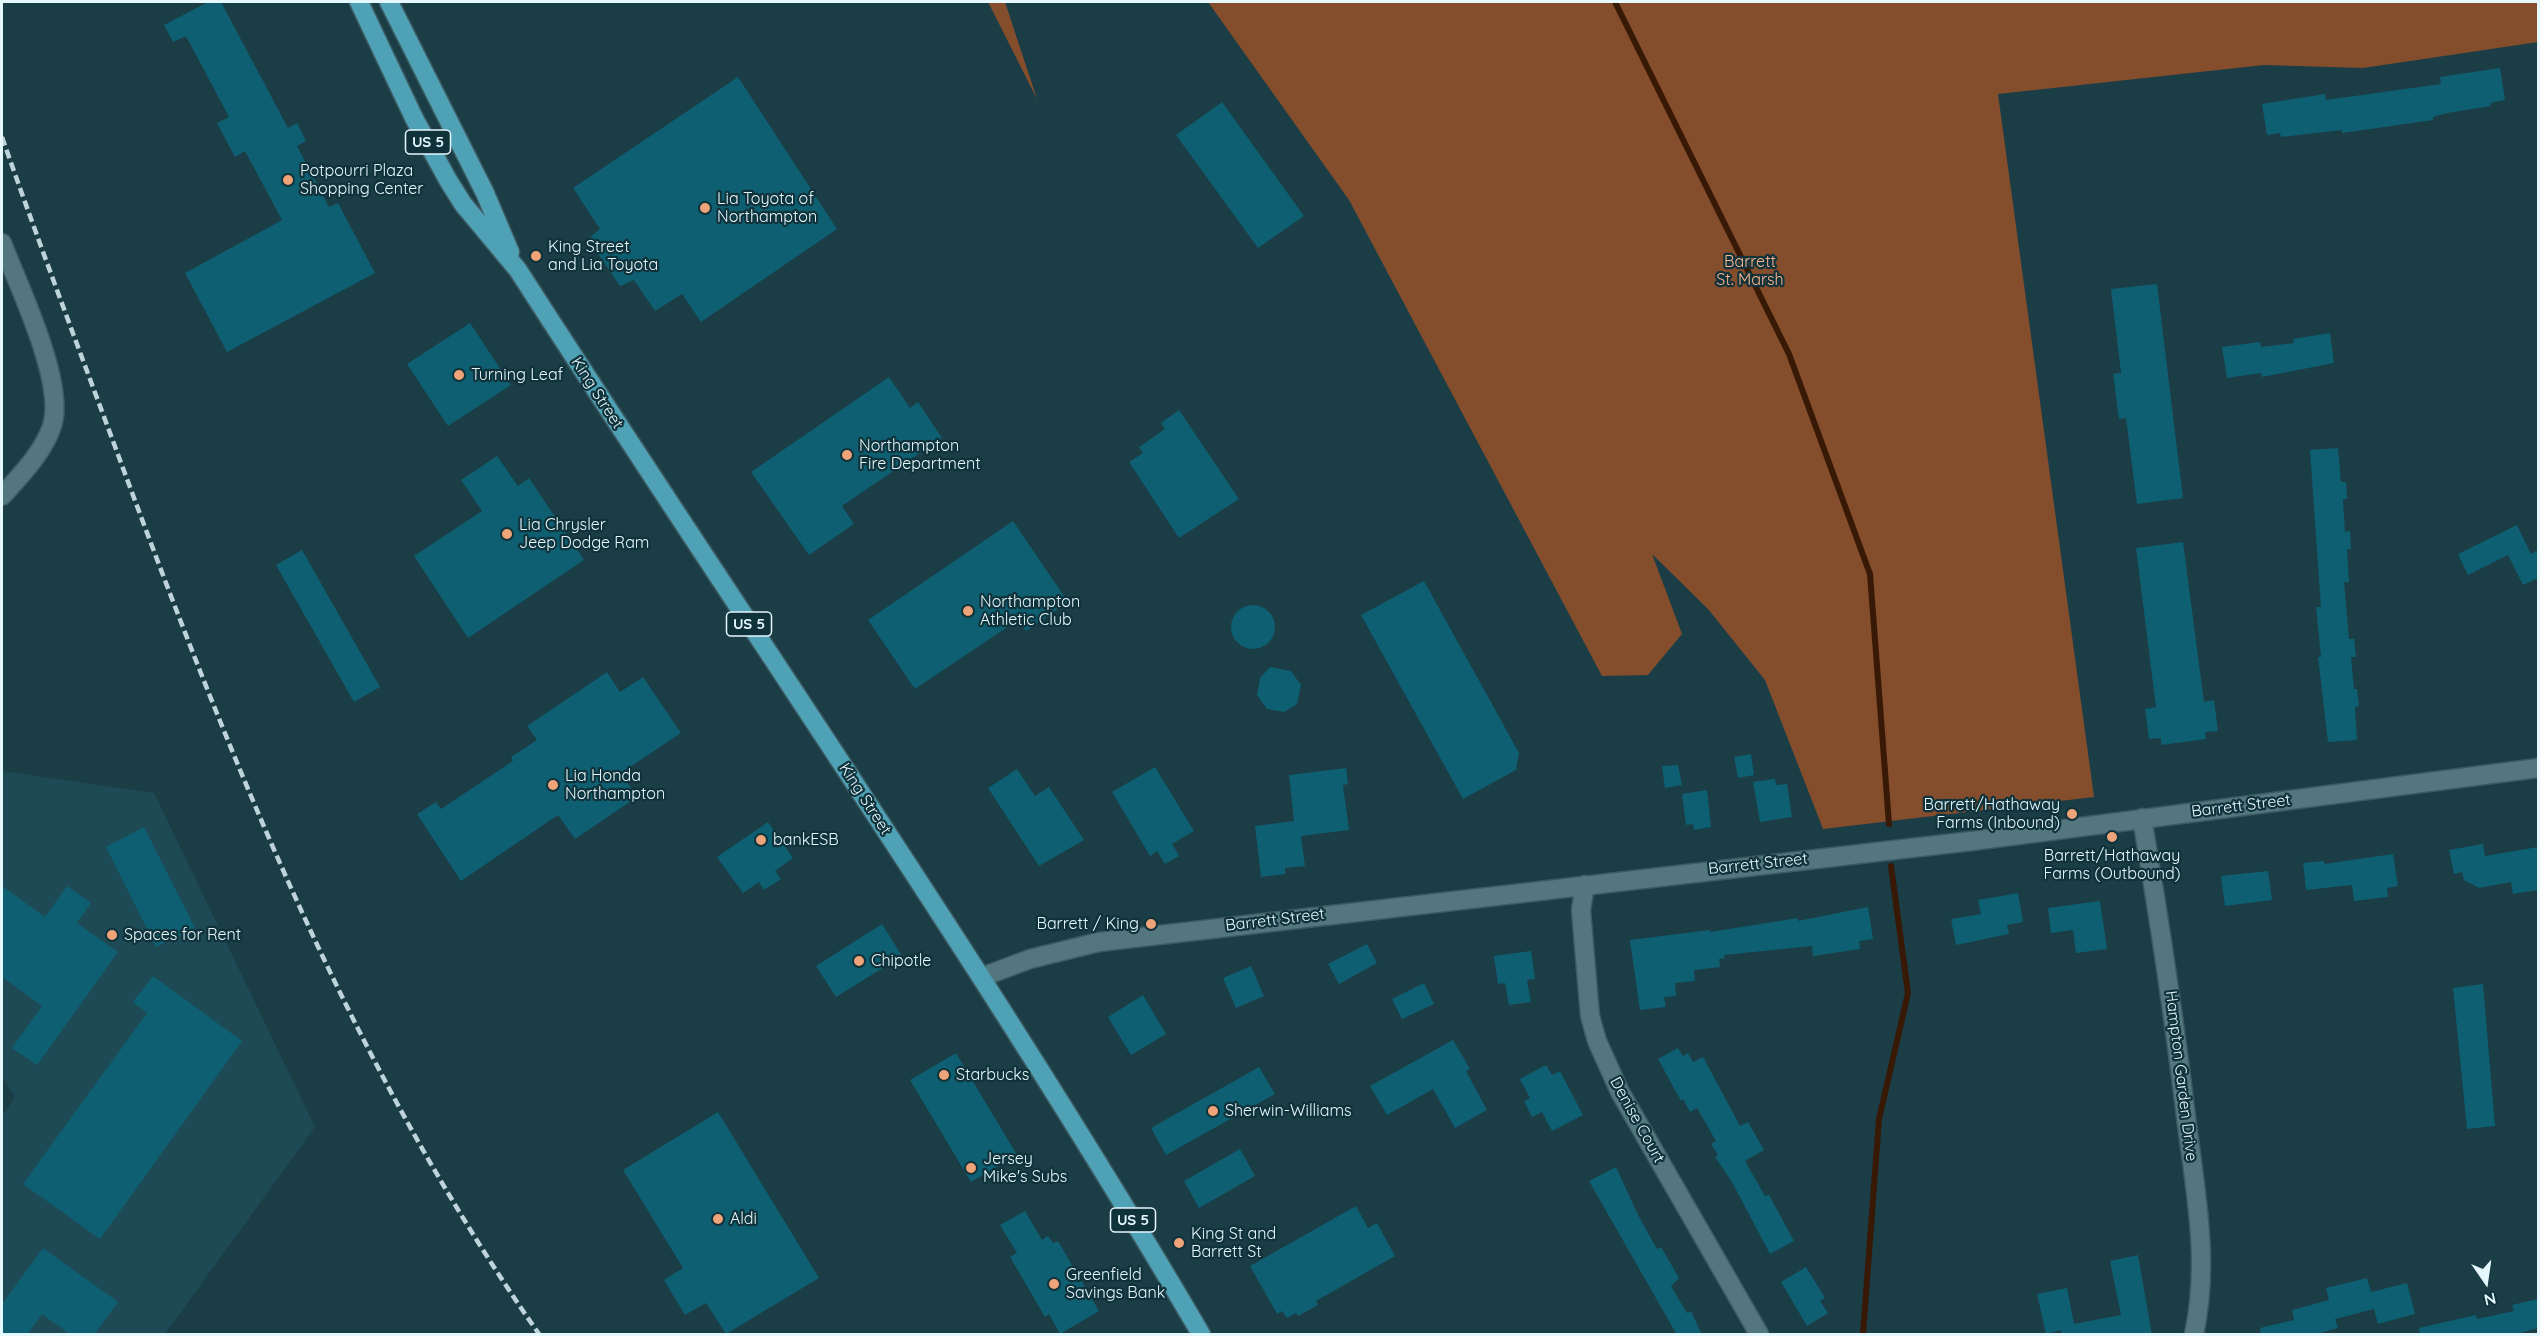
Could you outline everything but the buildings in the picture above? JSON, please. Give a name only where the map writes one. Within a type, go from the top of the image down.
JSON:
[{"type":"main road","name":"King Street","points":[[359,2],[414,118],[463,204],[518,270],[982,977],[1107,1177],[1201,1335]]},
{"type":"main road","name":"King Street","points":[[389,2],[485,193],[518,270]]},
{"type":"street","points":[[2,243],[44,352],[55,411],[50,432],[40,450],[2,496]]},
{"type":"street","name":"Barrett Street","points":[[982,977],[1030,959],[1099,942],[2142,818],[2538,768]]},
{"type":"street","name":"Hampton Garden Drive","points":[[2142,818],[2166,955],[2202,1241],[2200,1294],[2194,1335]]},
{"type":"street","name":"Denise Court","points":[[1585,885],[1581,910],[1590,1016],[1597,1041],[1620,1092],[1759,1335]]},
{"type":"shaded area","name":"Spaces for Rent","points":[[2,771],[154,793],[315,1127],[165,1334],[2,1334],[2,1116],[15,1097],[2,1077]]},
{"type":"green space","points":[[988,2],[1005,2],[1037,99]]},
{"type":"green space","name":"Barrett St. Marsh","points":[[1208,2],[2538,2],[2538,42],[2363,68],[2264,65],[1998,94],[2094,797],[1823,829],[1765,680],[1708,609],[1652,554],[1682,634],[1648,675],[1602,676],[1349,200]]},
{"type":"waterway","points":[[1615,2],[1789,354],[1870,574],[1889,824]]},
{"type":"waterway","points":[[1863,1334],[1879,1119],[1908,993],[1891,866]]},
{"type":"railway","points":[[2,137],[169,590],[257,811],[357,1027],[413,1132],[473,1235],[539,1334]]},
{"type":"place","name":"Potpourri Plaza Shopping Center","points":[[288,180]]},
{"type":"place","name":"Lia Toyota of Northampton","points":[[705,208]]},
{"type":"place","name":"King Street and Lia Toyota","points":[[536,256]]},
{"type":"place","name":"Turning Leaf","points":[[459,375]]},
{"type":"place","name":"Northampton Fire Department","points":[[847,455]]},
{"type":"place","name":"Lia Chrysler Jeep Dodge Ram","points":[[507,534]]},
{"type":"place","name":"Northampton Athletic Club","points":[[968,611]]},
{"type":"place","name":"Lia Honda Northampton","points":[[553,785]]},
{"type":"place","name":"Barrett/Hathaway Farms (Inbound)","points":[[2072,814]]},
{"type":"place","name":"Barrett/Hathaway Farms (Outbound)","points":[[2112,837]]},
{"type":"place","name":"bankESB","points":[[761,840]]},
{"type":"place","name":"Barrett / King","points":[[1151,924]]},
{"type":"place","name":"Spaces for Rent","points":[[112,935]]},
{"type":"place","name":"Chipotle","points":[[859,961]]},
{"type":"place","name":"Starbucks","points":[[944,1075]]},
{"type":"place","name":"Sherwin-Williams","points":[[1213,1111]]},
{"type":"place","name":"Jersey Mike's Subs","points":[[971,1168]]},
{"type":"place","name":"Aldi","points":[[718,1219]]},
{"type":"place","name":"King St and Barrett St","points":[[1179,1243]]},
{"type":"place","name":"Greenfield Savings Bank","points":[[1054,1284]]}]
